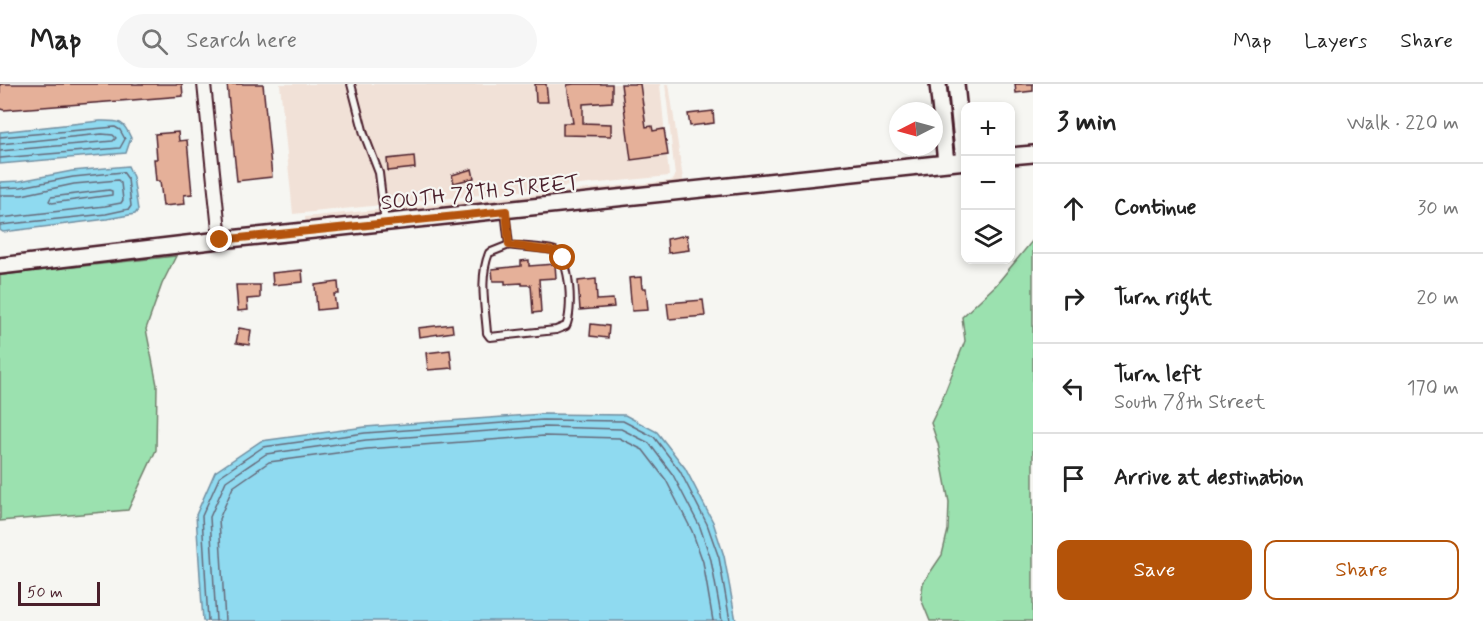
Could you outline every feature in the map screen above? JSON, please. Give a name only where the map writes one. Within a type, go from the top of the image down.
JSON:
[{"type":"street","points":[[204,84],[220,240]]},
{"type":"street","points":[[938,84],[946,163]]},
{"type":"street","points":[[956,84],[963,156]]},
{"type":"street","points":[[1015,156],[1033,154]]},
{"type":"street","name":"SOUTH 78TH STREET","points":[[0,266],[220,240],[961,161]]},
{"type":"lane","points":[[351,84],[364,134],[379,173],[385,224]]},
{"type":"lane","points":[[506,211],[509,245]]},
{"type":"lane","points":[[509,245],[555,251],[563,258],[567,267],[569,302],[569,320],[566,326],[556,330],[490,337],[483,277],[484,264],[489,253],[509,245]]},
{"type":"shaded area","points":[[280,84],[660,84],[669,176],[293,214]]},
{"type":"shaded area","points":[[665,84],[669,84],[684,186],[306,226],[305,217],[670,181],[675,176]]},
{"type":"green space","points":[[1033,240],[1033,621],[930,621],[921,599],[923,583],[942,555],[948,530],[949,502],[938,444],[931,423],[965,341],[962,317],[996,285]]},
{"type":"green space","points":[[176,256],[162,284],[146,329],[157,385],[156,450],[128,510],[0,521],[0,275]]},
{"type":"water","points":[[100,121],[120,123],[126,128],[131,138],[126,153],[0,164],[0,132]]},
{"type":"water","points":[[128,166],[133,177],[138,210],[135,214],[3,232],[0,230],[0,182],[20,181],[72,171]]},
{"type":"water","points":[[543,414],[625,415],[657,432],[685,468],[713,522],[724,556],[736,621],[203,621],[196,515],[215,472],[261,441],[365,427]]},
{"type":"building","points":[[0,84],[182,84],[183,96],[4,110],[0,109]]},
{"type":"building","points":[[227,84],[263,84],[272,177],[237,181]]},
{"type":"building","points":[[535,84],[546,84],[548,102],[536,102]]},
{"type":"building","points":[[612,84],[612,102],[583,104],[583,123],[611,124],[611,136],[563,135],[563,123],[573,123],[567,85]]},
{"type":"building","points":[[621,84],[640,84],[646,127],[652,126],[653,131],[664,129],[668,155],[631,160]]},
{"type":"building","points":[[1015,84],[1033,84],[1033,91],[1016,93]]},
{"type":"building","points":[[713,111],[714,123],[690,126],[688,114]]},
{"type":"building","points":[[178,132],[179,141],[187,140],[192,194],[184,195],[185,204],[163,206],[160,181],[156,181],[155,134]]},
{"type":"building","points":[[414,156],[415,168],[388,171],[387,159]]},
{"type":"building","points":[[472,169],[474,178],[454,183],[452,175]]},
{"type":"building","points":[[687,235],[689,250],[668,253],[667,239]]},
{"type":"building","points":[[529,260],[529,266],[555,264],[556,278],[539,279],[541,312],[533,313],[531,285],[493,281],[492,269],[521,266],[521,261]]},
{"type":"building","points":[[302,270],[303,282],[273,285],[272,273]]},
{"type":"building","points":[[641,277],[642,288],[646,288],[648,310],[632,311],[629,278]]},
{"type":"building","points":[[596,279],[597,300],[613,299],[614,307],[580,310],[578,281]]},
{"type":"building","points":[[338,282],[339,294],[334,294],[336,308],[317,310],[315,285]]},
{"type":"building","points":[[236,285],[260,285],[260,298],[247,299],[248,310],[238,311]]},
{"type":"building","points":[[703,300],[705,316],[669,319],[667,303]]},
{"type":"building","points":[[452,324],[453,332],[419,337],[418,328]]},
{"type":"building","points":[[591,324],[609,326],[608,338],[590,336]]},
{"type":"building","points":[[239,328],[251,330],[249,345],[236,343]]},
{"type":"building","points":[[450,350],[452,368],[428,370],[426,353]]},
{"type":"route","points":[[220,240],[506,211],[509,245],[555,251],[563,258]]}]
